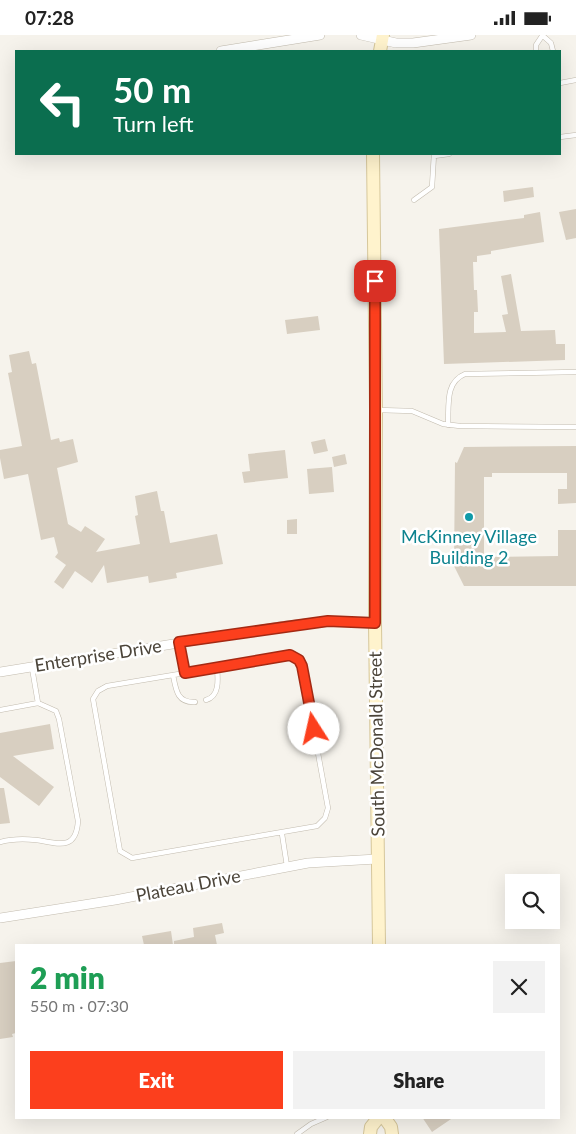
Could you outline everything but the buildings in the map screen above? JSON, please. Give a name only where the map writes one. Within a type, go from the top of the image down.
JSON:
[{"type":"main road","name":"South McDonald Street","points":[[373,155],[376,410],[375,623],[379,944]]},
{"type":"main road","points":[[370,1134],[371,1127],[377,1119]]},
{"type":"main road","points":[[385,1119],[391,1127],[392,1134]]},
{"type":"street","points":[[227,50],[320,35]]},
{"type":"street","points":[[361,35],[382,42],[413,43],[471,35]]},
{"type":"street","name":"Enterprise Drive","points":[[0,672],[179,642],[328,621],[375,623]]},
{"type":"street","name":"Plateau Drive","points":[[0,918],[115,900],[287,866],[378,859]]},
{"type":"lane","points":[[536,50],[536,45],[542,36],[552,43],[553,50]]},
{"type":"lane","points":[[561,83],[576,80]]},
{"type":"lane","points":[[561,137],[576,135]]},
{"type":"lane","points":[[414,200],[432,187],[434,155]]},
{"type":"lane","points":[[448,425],[451,385],[456,378],[465,373],[576,372]]},
{"type":"lane","points":[[376,410],[412,411],[448,425],[576,427]]},
{"type":"lane","points":[[179,642],[185,673]]},
{"type":"lane","points":[[290,655],[299,660],[302,666],[328,808],[325,818],[317,826],[282,834],[132,858],[120,851],[93,699],[98,691],[107,686],[217,667],[290,655]]},
{"type":"lane","points":[[32,666],[38,703]]},
{"type":"lane","points":[[206,700],[215,695],[217,667]]},
{"type":"lane","points":[[173,675],[179,697],[184,701],[195,702]]},
{"type":"lane","points":[[0,710],[38,703],[56,711],[78,829],[73,839],[62,844],[30,840],[0,842]]},
{"type":"lane","points":[[282,834],[287,866]]},
{"type":"lane","points":[[298,1134],[311,1124],[323,1119]]},
{"type":"place","name":"McKinney Village Building 2","points":[[469,517]]},
{"type":"route","points":[[314,729],[302,666],[299,660],[290,655],[185,673],[179,642],[328,621],[375,623],[375,281]]}]
